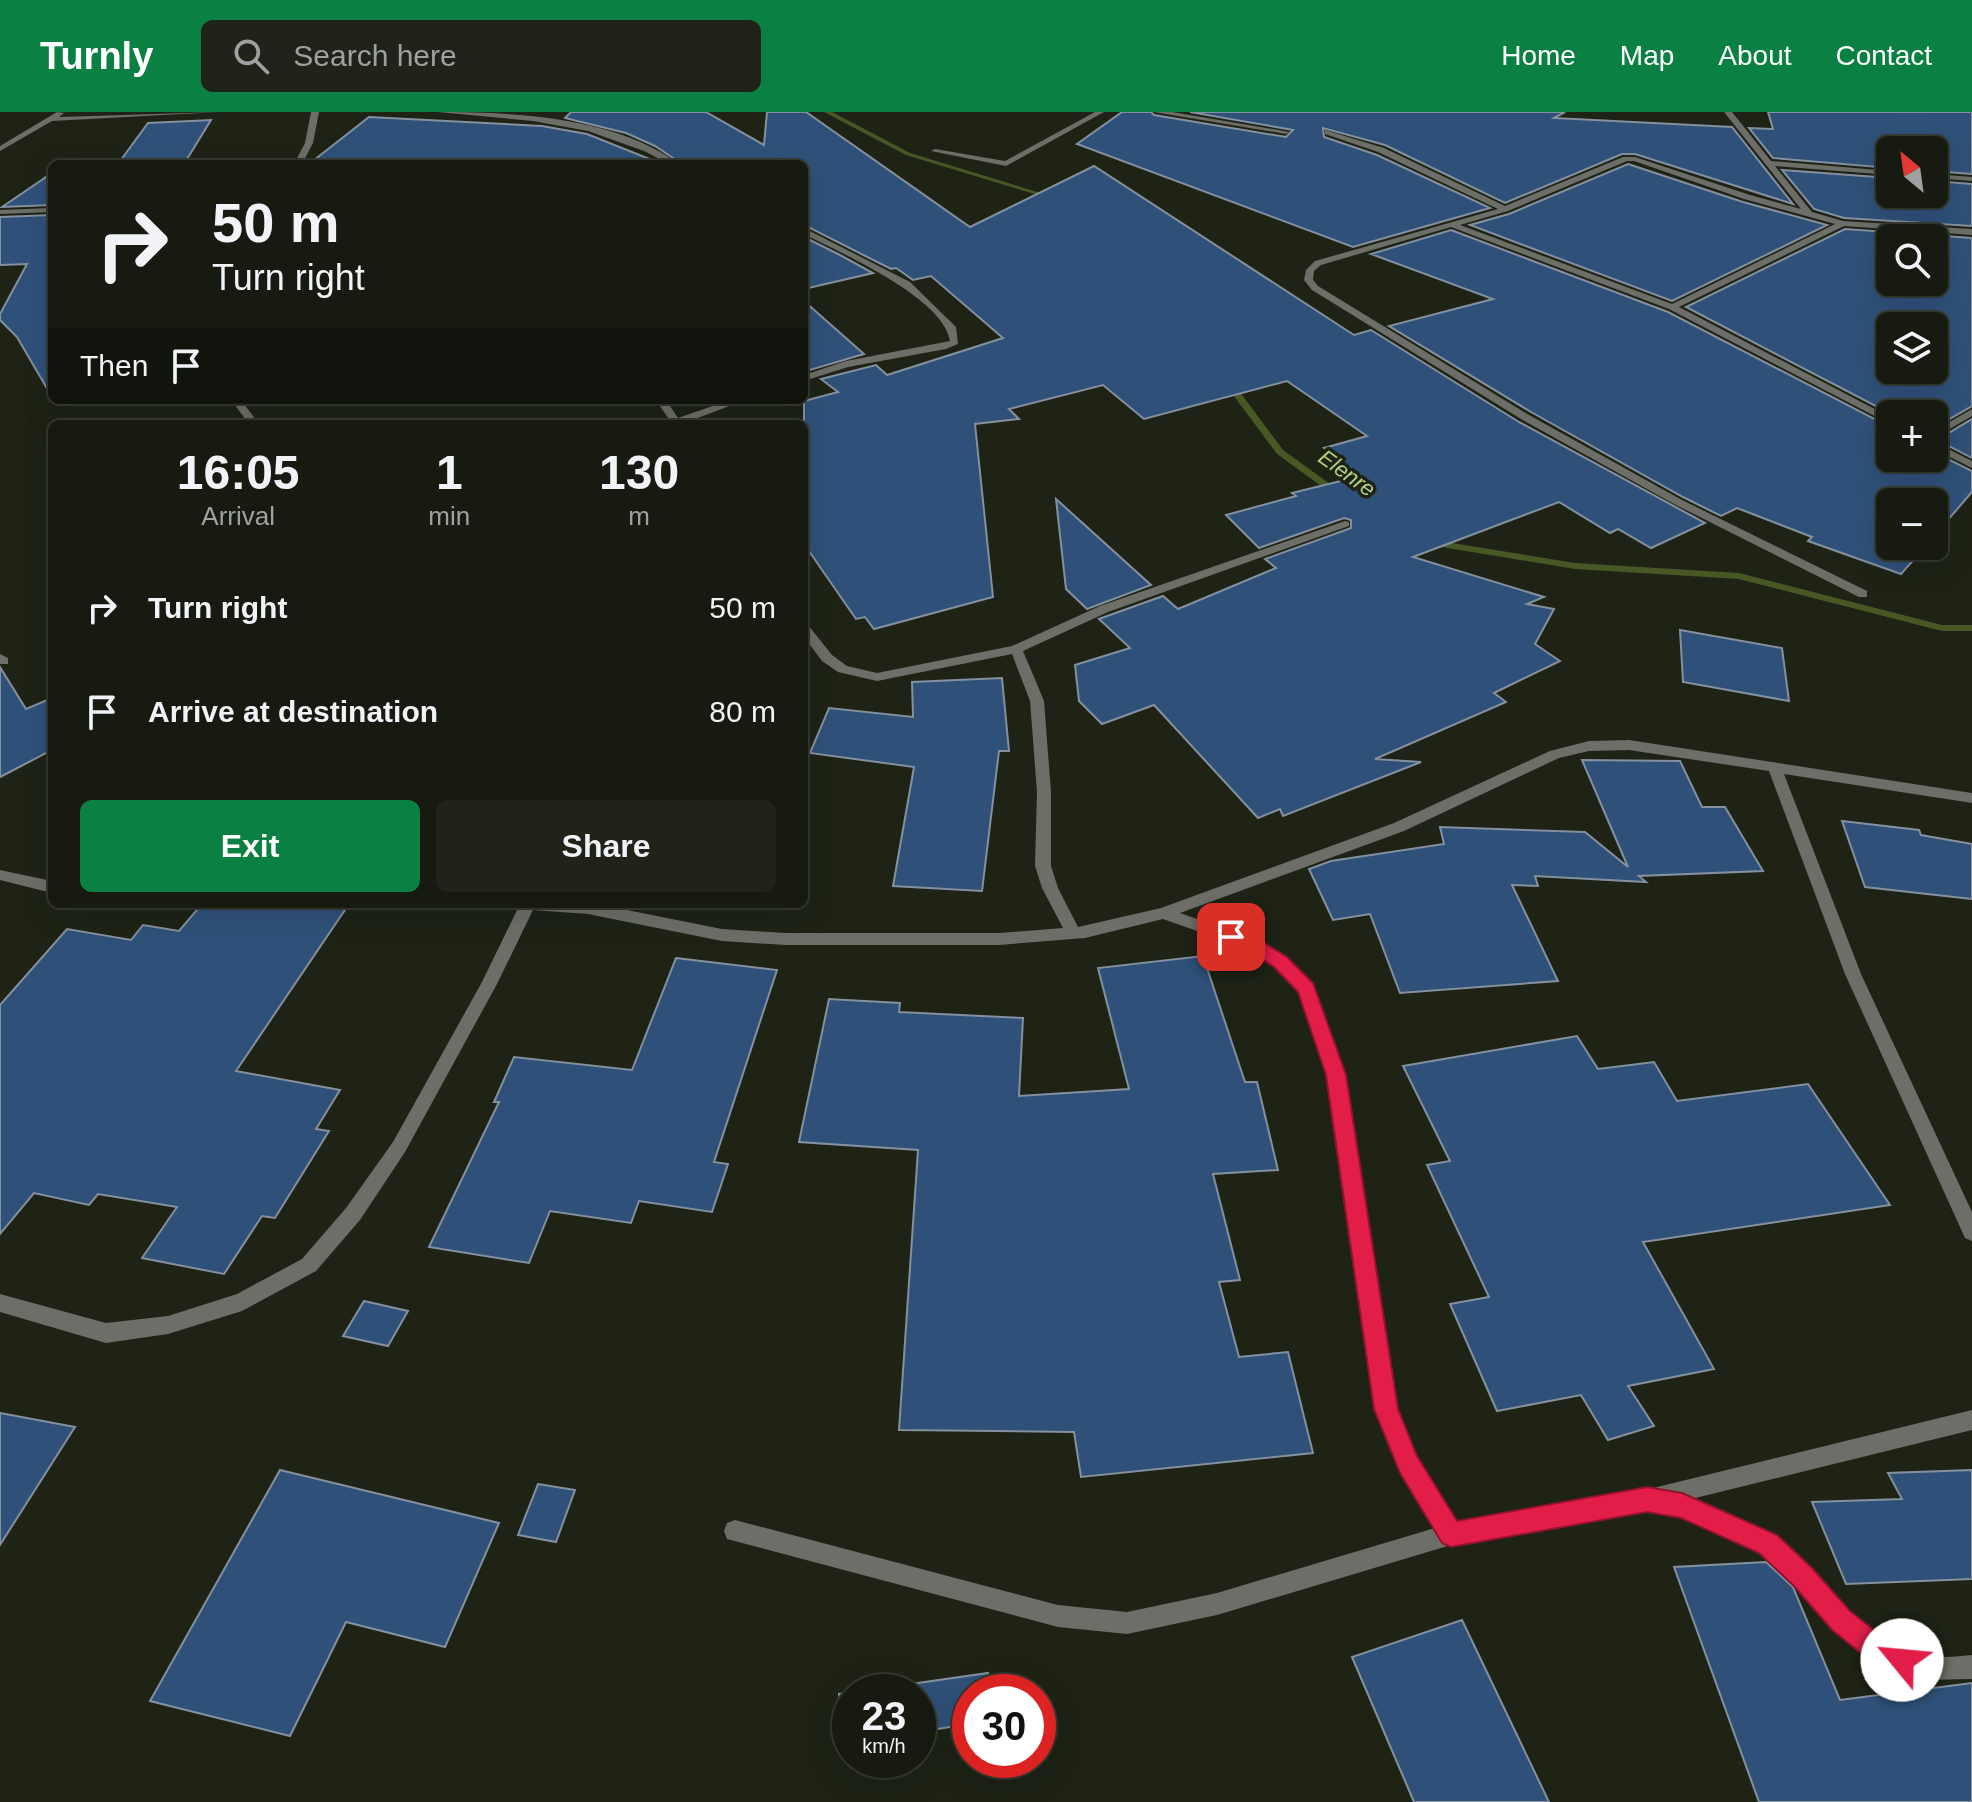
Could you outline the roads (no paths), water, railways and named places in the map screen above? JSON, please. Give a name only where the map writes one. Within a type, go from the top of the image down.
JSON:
[{"type":"street","points":[[0,149],[61,112]]},
{"type":"street","points":[[53,119],[215,112]]},
{"type":"street","points":[[300,160],[309,143],[315,112]]},
{"type":"street","points":[[442,112],[553,115],[627,140],[667,160]]},
{"type":"street","points":[[935,151],[1006,164],[1100,112]]},
{"type":"street","points":[[1158,112],[1286,132]]},
{"type":"street","points":[[1728,112],[1809,214]]},
{"type":"street","points":[[1328,132],[1381,150],[1505,209]]},
{"type":"street","points":[[1863,594],[1678,502],[1525,417],[1315,288],[1308,280],[1310,270],[1318,263],[1505,209],[1617,161],[1635,159],[1843,223],[1972,232]]},
{"type":"street","points":[[1769,163],[1876,172]]},
{"type":"street","points":[[1948,177],[1972,179]]},
{"type":"street","points":[[0,212],[48,210]]},
{"type":"street","points":[[1672,307],[1843,223]]},
{"type":"street","points":[[1453,225],[1672,307],[1876,414]]},
{"type":"street","points":[[808,233],[907,284],[943,319],[956,337],[955,342],[946,346],[846,364],[808,377]]},
{"type":"street","points":[[685,420],[729,404]]},
{"type":"street","points":[[1948,427],[1972,412]]},
{"type":"street","points":[[1948,452],[1972,465]]},
{"type":"street","points":[[808,633],[827,658],[843,669],[877,677],[1016,649],[1104,609],[1345,524]]},
{"type":"street","points":[[1016,649],[1037,701],[1044,792],[1043,866],[1050,888],[1073,933]]},
{"type":"street","points":[[588,908],[722,935],[786,939],[999,939],[1073,933],[1163,913],[1399,827],[1555,754],[1589,746],[1629,745],[1972,798]]},
{"type":"street","points":[[1775,768],[1853,974],[1972,1232]]},
{"type":"street","points":[[0,875],[48,886]]},
{"type":"street","points":[[0,1303],[106,1333],[168,1325],[242,1302],[309,1265],[353,1214],[399,1147],[527,908]]},
{"type":"street","points":[[1163,913],[1254,945],[1281,962],[1306,989],[1336,1075],[1386,1409],[1408,1464],[1451,1534]]},
{"type":"street","points":[[735,1531],[1058,1616],[1127,1623],[1217,1604],[1451,1534],[1647,1499],[1972,1420]]},
{"type":"street","points":[[1647,1499],[1682,1506],[1768,1544],[1803,1577],[1841,1621],[1881,1652],[1923,1668],[1972,1667]]},
{"type":"waterway","name":"Elenre","points":[[827,112],[908,154],[1053,198]]},
{"type":"waterway","name":"Elenre","points":[[1228,382],[1280,452],[1338,494]]},
{"type":"waterway","name":"Elenre","points":[[1428,542],[1575,566],[1739,576],[1942,628],[1972,628]]}]
